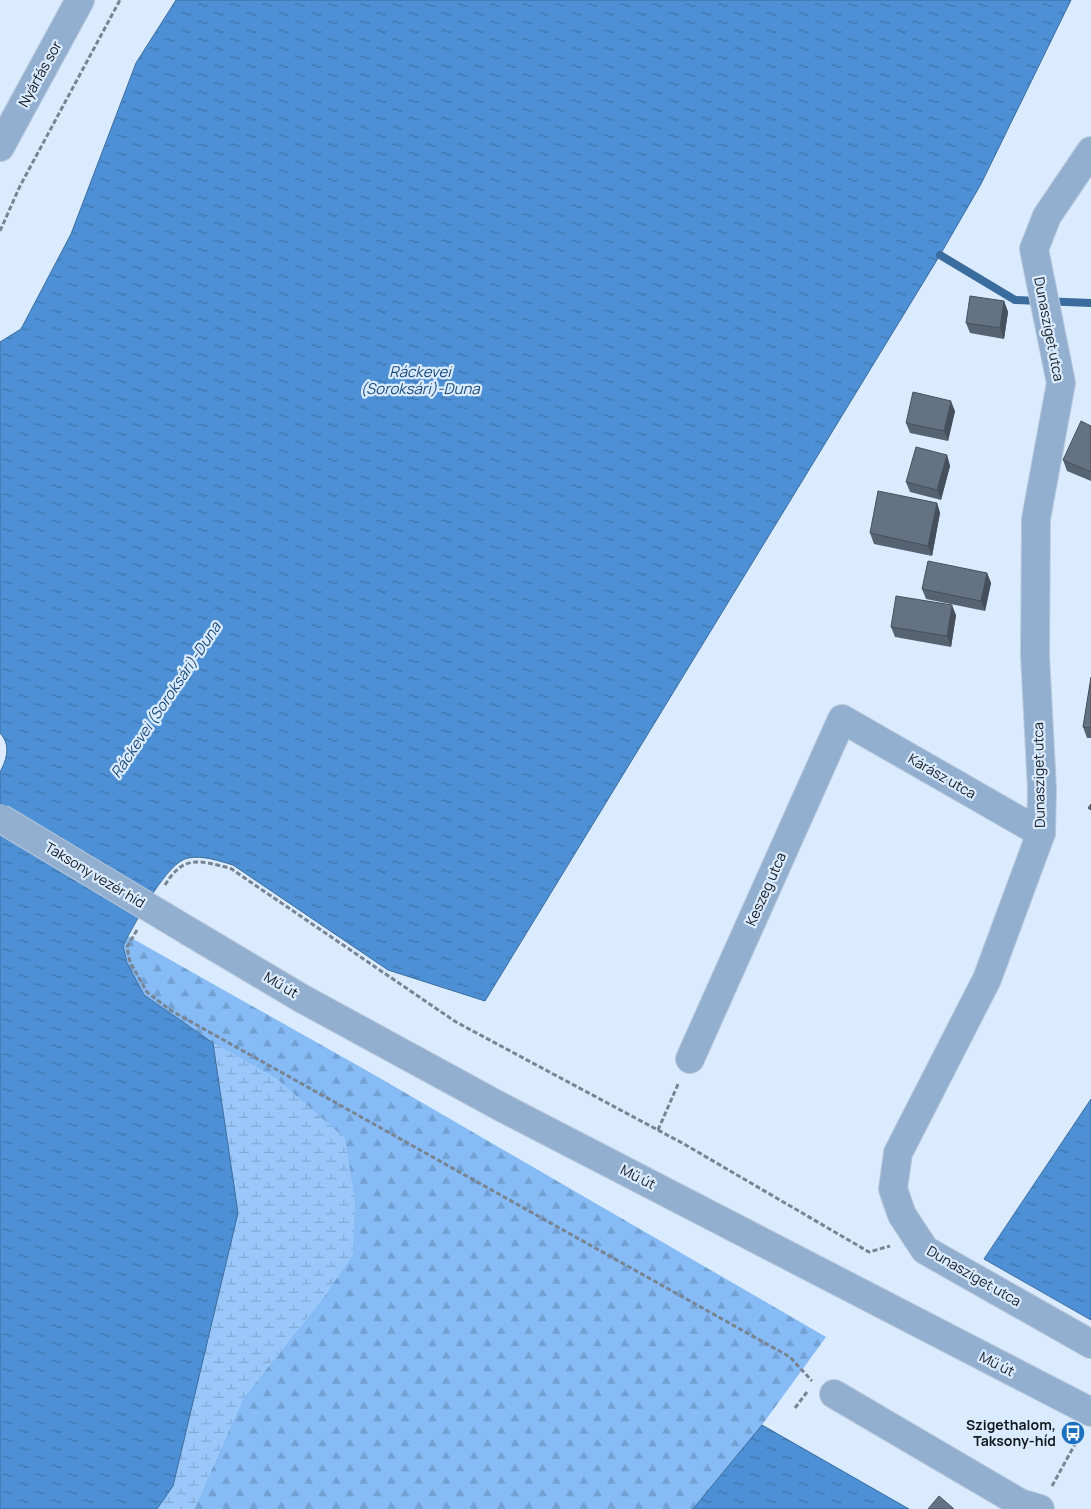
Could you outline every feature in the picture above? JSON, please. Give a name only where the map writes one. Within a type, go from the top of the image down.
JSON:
[{"type":"street","name":"Nyárfás sor","points":[[0,147],[80,0]]},
{"type":"street","name":"Dunasziget utca","points":[[1091,151],[1047,216],[1034,249],[1061,383],[1036,519],[1035,655],[1042,789],[1042,833],[987,979],[898,1153],[893,1189],[902,1215],[925,1250],[1091,1344]]},
{"type":"street","name":"Kárász utca","points":[[842,719],[1042,833]]},
{"type":"street","name":"Keszeg utca","points":[[690,1059],[842,719]]},
{"type":"street","name":"Taksony vezér híd","points":[[0,818],[190,932]]},
{"type":"street","name":"Mű út","points":[[190,932],[302,998],[503,1108],[1087,1421]]},
{"type":"street","points":[[819,1389],[1030,1506]]},
{"type":"path","points":[[0,231],[20,186],[120,0]]},
{"type":"path","points":[[162,890],[172,874],[187,862],[202,861],[230,868],[456,1022],[658,1130],[869,1252],[917,1239]]},
{"type":"path","points":[[142,922],[127,947],[130,962],[147,992],[170,1010],[790,1357],[819,1389],[795,1408]]},
{"type":"path","points":[[658,1130],[690,1059]]},
{"type":"path","points":[[1030,1506],[1053,1486],[1087,1421]]},
{"type":"green space","points":[[128,936],[371,1073],[826,1337],[762,1425],[693,1509],[194,1509],[243,1398],[322,1299],[353,1254],[278,1080],[213,1043],[144,995],[127,964],[123,946]]},
{"type":"green space","points":[[213,1043],[278,1080],[345,1138],[355,1201],[353,1254],[322,1299],[243,1398],[194,1509],[157,1509],[173,1486],[238,1213]]},
{"type":"water","name":"Ráckevei (Soroksári)-Duna","points":[[176,0],[1071,0],[981,184],[940,255],[485,1001],[388,970],[233,865],[205,858],[188,858],[171,869],[154,891],[123,946],[127,963],[144,995],[213,1043],[238,1213],[173,1486],[157,1509],[0,1509],[0,772],[7,747],[0,733],[0,342],[21,329],[71,234],[136,63]]},
{"type":"water","points":[[1091,1099],[1091,1320],[984,1259]]},
{"type":"water","points":[[762,1425],[909,1509],[693,1509]]},
{"type":"building","points":[[970,296],[1004,301],[1000,328],[966,323]]},
{"type":"building","points":[[913,392],[951,401],[944,431],[906,423]]},
{"type":"building","points":[[1081,421],[1091,426],[1091,472],[1063,460]]},
{"type":"building","points":[[916,447],[947,455],[937,490],[906,482]]},
{"type":"building","points":[[878,491],[937,503],[928,546],[870,533]]},
{"type":"building","points":[[928,561],[987,573],[981,601],[922,589]]},
{"type":"building","points":[[896,596],[952,605],[947,636],[891,627]]},
{"type":"building","points":[[1091,677],[1091,728],[1083,727]]},
{"type":"building","points":[[939,1496],[954,1509],[928,1509]]},
{"type":"waterway","points":[[940,255],[1015,300],[1091,303]]},
{"type":"place","name":"Szigethalom, Taksony-híd","points":[[1073,1433]]}]
